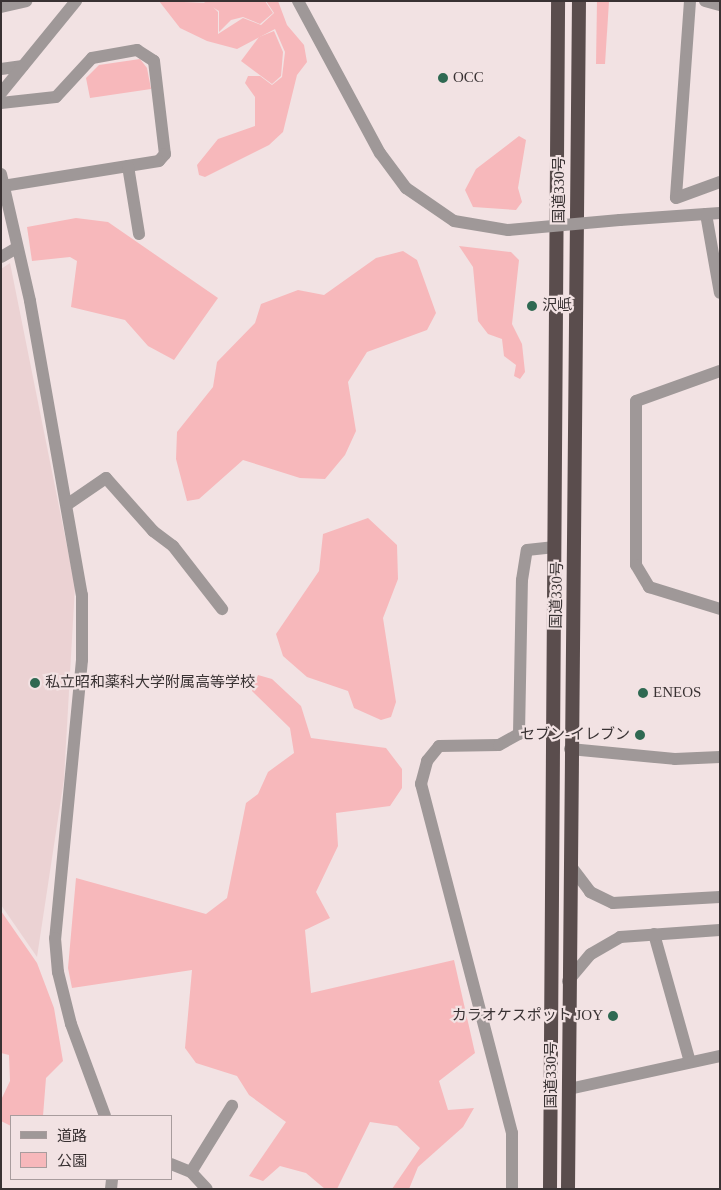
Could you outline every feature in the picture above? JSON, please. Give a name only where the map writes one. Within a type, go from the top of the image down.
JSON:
[{"type":"highway","name":"国道330号","points":[[550,1189],[558,1]]},
{"type":"highway","name":"国道330号","points":[[568,1189],[570,749],[579,1]]},
{"type":"street","points":[[1,7],[26,1]]},
{"type":"street","points":[[1,93],[76,1]]},
{"type":"street","points":[[298,1],[380,153],[406,188],[454,221],[508,230],[720,213]]},
{"type":"street","points":[[690,1],[676,198],[697,194],[720,182]]},
{"type":"street","points":[[705,1],[720,5]]},
{"type":"street","points":[[1,103],[56,97],[92,58],[137,50],[154,61],[165,154],[159,161],[2,180],[15,249],[30,301],[68,504],[82,595],[82,660],[55,938],[58,972],[71,1024],[105,1115]]},
{"type":"street","points":[[1,69],[23,66]]},
{"type":"street","points":[[128,166],[139,234]]},
{"type":"street","points":[[706,214],[720,293]]},
{"type":"street","points":[[1,257],[15,249]]},
{"type":"street","points":[[720,371],[636,401],[636,565],[649,587],[720,609]]},
{"type":"street","points":[[68,504],[106,478],[152,531],[173,546],[222,609]]},
{"type":"street","points":[[512,1189],[512,1133],[421,784],[427,761],[439,746],[499,745],[519,734],[522,580],[527,550],[555,547]]},
{"type":"street","points":[[570,749],[675,759],[720,757]]},
{"type":"street","points":[[570,865],[590,892],[613,904],[720,896]]},
{"type":"street","points":[[568,981],[606,943],[654,934],[720,930]]},
{"type":"street","points":[[654,934],[690,1062]]},
{"type":"street","points":[[569,1089],[720,1056]]},
{"type":"street","points":[[191,1172],[232,1106]]},
{"type":"street","points":[[172,1164],[191,1172],[207,1189]]},
{"type":"shaded area","name":"私立昭和薬科大学附属高等学校","points":[[10,263],[75,586],[64,779],[37,957],[1,905],[1,269]]},
{"type":"green space","points":[[159,1],[209,3],[218,12],[218,34],[243,18],[261,25],[274,13],[266,1],[278,1],[287,25],[304,45],[307,62],[297,75],[283,132],[269,145],[205,177],[199,175],[197,165],[218,139],[255,126],[255,97],[245,83],[248,76],[260,76],[272,85],[282,77],[285,52],[275,29],[237,49],[207,41],[180,28]]},
{"type":"green space","points":[[202,1],[265,1],[273,13],[260,24],[243,17],[231,20],[219,32],[219,11]]},
{"type":"green space","points":[[597,1],[609,1],[605,64],[596,64]]},
{"type":"green space","points":[[274,31],[283,52],[281,76],[272,84],[241,61],[259,37]]},
{"type":"green space","points":[[140,59],[147,68],[151,89],[90,98],[86,78],[99,65]]},
{"type":"green space","points":[[519,136],[526,140],[518,188],[522,202],[516,210],[473,207],[465,190],[476,169]]},
{"type":"green space","points":[[76,218],[108,222],[218,298],[174,360],[148,346],[125,320],[71,307],[77,261],[70,257],[32,261],[27,227]]},
{"type":"green space","points":[[459,246],[511,252],[519,260],[512,324],[522,344],[525,372],[520,379],[514,376],[516,365],[504,356],[502,339],[488,334],[478,321],[473,267]]},
{"type":"green space","points":[[403,251],[417,260],[436,313],[427,330],[367,352],[348,382],[356,431],[345,455],[325,479],[300,478],[243,460],[199,499],[187,501],[176,459],[177,432],[213,387],[217,362],[255,323],[261,304],[298,290],[324,295],[376,258]]},
{"type":"green space","points":[[368,518],[397,545],[398,579],[383,618],[396,702],[391,717],[381,720],[354,708],[348,691],[307,677],[283,656],[276,634],[319,571],[323,534]]},
{"type":"green space","points":[[258,675],[272,679],[301,706],[311,738],[386,748],[402,769],[402,788],[390,806],[336,813],[338,846],[316,892],[330,918],[305,930],[311,993],[454,960],[475,1053],[439,1081],[448,1110],[474,1108],[463,1127],[418,1167],[409,1189],[392,1189],[420,1148],[397,1126],[370,1122],[337,1189],[325,1189],[306,1173],[280,1166],[263,1181],[249,1176],[286,1122],[249,1095],[237,1076],[196,1063],[185,1048],[192,970],[72,988],[68,968],[76,878],[206,914],[227,898],[246,803],[258,794],[268,772],[294,753],[290,728],[252,691]]},
{"type":"green space","points":[[1,911],[37,963],[54,1008],[63,1061],[46,1078],[43,1115],[10,1115],[10,1126],[1,1121],[1,1100],[10,1081],[9,1055],[1,1053]]},
{"type":"place","name":"OCC","points":[[443,78]]},
{"type":"place","name":"沢岻","points":[[532,306]]},
{"type":"place","name":"私立昭和薬科大学附属高等学校","points":[[35,683]]},
{"type":"place","name":"ENEOS","points":[[643,693]]},
{"type":"place","name":"セブン-イレブン","points":[[640,735]]},
{"type":"place","name":"カラオケスポット JOY","points":[[613,1016]]}]
